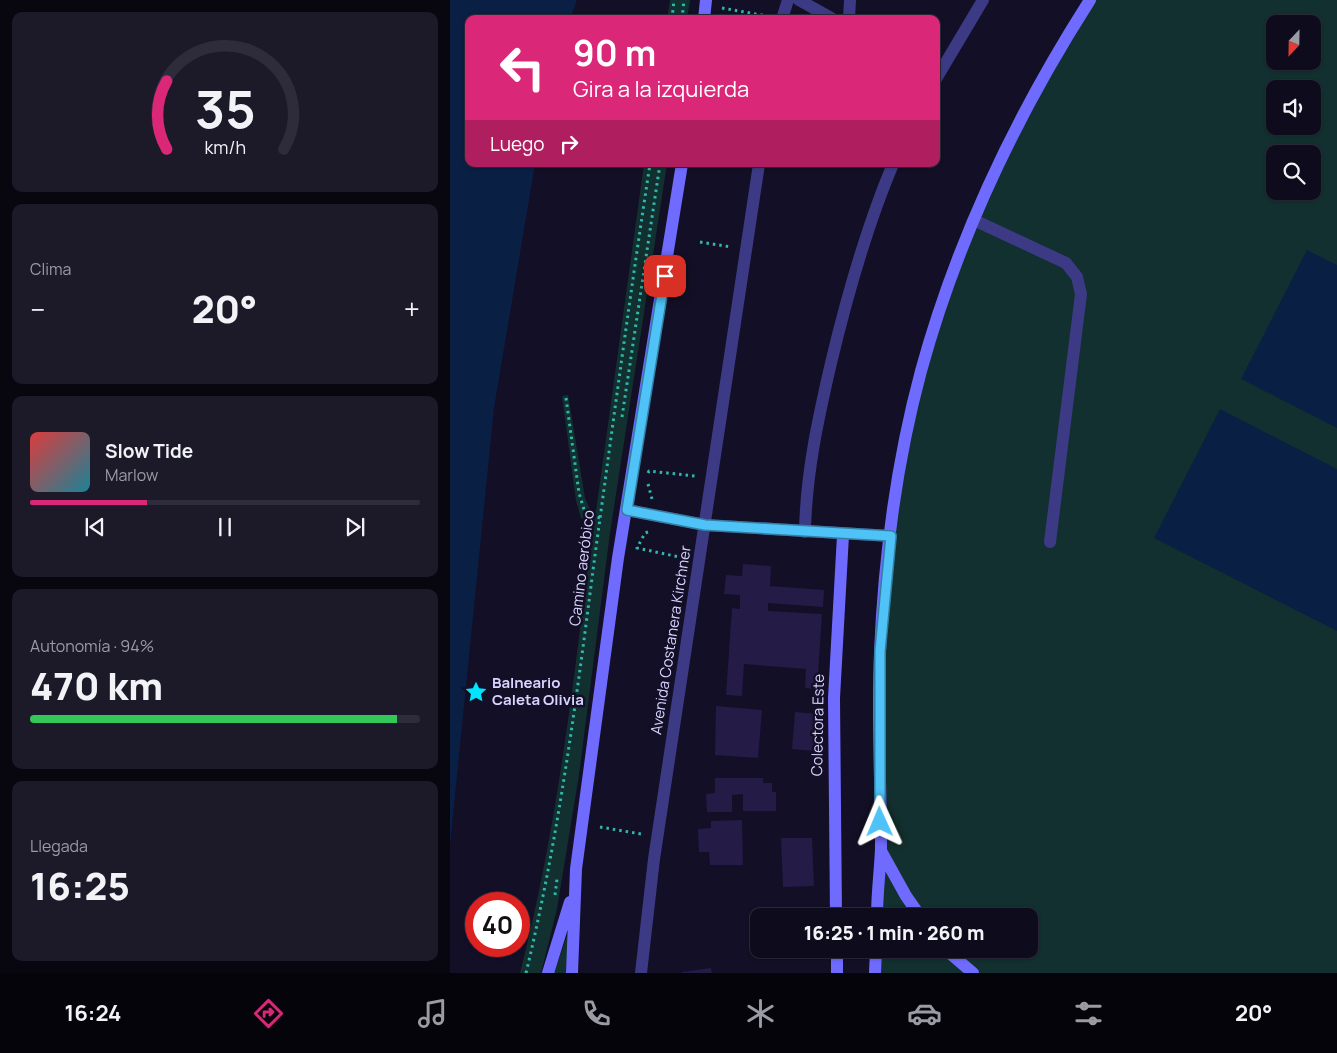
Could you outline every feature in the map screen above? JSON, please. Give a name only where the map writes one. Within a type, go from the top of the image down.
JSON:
[{"type":"street","points":[[704,15],[706,0]]},
{"type":"street","points":[[779,15],[788,0]]},
{"type":"street","points":[[799,0],[825,15]]},
{"type":"street","points":[[849,15],[850,0]]},
{"type":"street","points":[[940,70],[983,0]]},
{"type":"street","points":[[877,908],[881,851],[880,651],[891,536],[905,442],[921,371],[950,280],[974,220],[1006,151],[1072,29],[1090,0]]},
{"type":"street","points":[[572,973],[574,888],[618,558],[682,167]]},
{"type":"street","name":"Avenida Costanera Kirchner","points":[[642,973],[654,859],[759,167]]},
{"type":"street","points":[[805,532],[805,496],[816,428],[844,306],[878,200],[892,167]]},
{"type":"street","points":[[974,220],[1066,263],[1077,277],[1081,294],[1050,542]]},
{"type":"street","points":[[627,510],[705,525],[843,535],[891,536]]},
{"type":"street","name":"Colectora Este","points":[[836,908],[834,698],[843,535]]},
{"type":"street","points":[[881,851],[914,908]]},
{"type":"street","points":[[548,973],[574,888]]},
{"type":"street","points":[[837,958],[837,973]]},
{"type":"street","points":[[875,973],[876,958]]},
{"type":"street","points":[[956,958],[973,973]]},
{"type":"path","points":[[672,15],[674,0]]},
{"type":"path","points":[[682,15],[684,0]]},
{"type":"path","points":[[717,7],[761,15]]},
{"type":"path","name":"Camino aeróbico","points":[[526,973],[544,897],[583,648],[624,335],[650,167]]},
{"type":"path","points":[[700,242],[734,247]]},
{"type":"path","points":[[566,398],[579,493],[585,513],[600,518]]},
{"type":"path","points":[[649,471],[698,476]]},
{"type":"path","points":[[637,548],[687,558]]},
{"type":"path","points":[[600,827],[649,835]]},
{"type":"green space","points":[[670,0],[690,0],[688,15],[668,15]]},
{"type":"green space","points":[[1093,0],[1337,0],[1337,973],[873,973],[874,958],[1038,958],[1038,908],[876,908],[883,617],[893,522],[921,371],[974,220],[1022,122]]},
{"type":"green space","points":[[644,167],[667,167],[610,533],[579,775],[557,909],[541,973],[520,973],[524,957],[530,957],[530,930],[555,805],[572,691],[593,521],[581,518],[576,501],[562,396],[568,395],[585,498],[590,509],[596,511]]},
{"type":"green space","points":[[570,927],[566,973],[554,973]]},
{"type":"water","points":[[450,0],[577,0],[571,15],[465,15],[465,167],[534,167],[494,408],[450,845]]},
{"type":"water","points":[[1307,250],[1337,265],[1337,428],[1241,379]]},
{"type":"water","points":[[1220,409],[1337,469],[1337,631],[1154,538]]},
{"type":"building","points":[[743,564],[771,566],[770,586],[824,590],[823,607],[768,603],[768,611],[822,614],[817,689],[805,688],[806,669],[744,664],[742,696],[726,695],[732,608],[740,609],[740,595],[724,594],[726,575],[742,576]]},
{"type":"building","points":[[716,706],[762,710],[758,758],[715,755]]},
{"type":"building","points":[[795,712],[817,714],[814,751],[792,749]]},
{"type":"building","points":[[715,778],[763,778],[763,783],[772,783],[772,792],[776,792],[776,811],[743,811],[743,794],[732,795],[732,812],[707,812],[706,794],[715,793]]},
{"type":"building","points":[[742,820],[743,865],[710,865],[709,852],[699,852],[698,829],[711,828],[711,821]]},
{"type":"building","points":[[781,838],[812,838],[814,886],[783,887]]},
{"type":"building","points":[[711,968],[712,973],[682,973],[682,972]]},
{"type":"place","name":"Balneario Caleta Olivia","points":[[476,692]]},
{"type":"route","points":[[665,276],[627,510],[705,525],[843,535],[891,536],[880,651],[880,822]]}]
